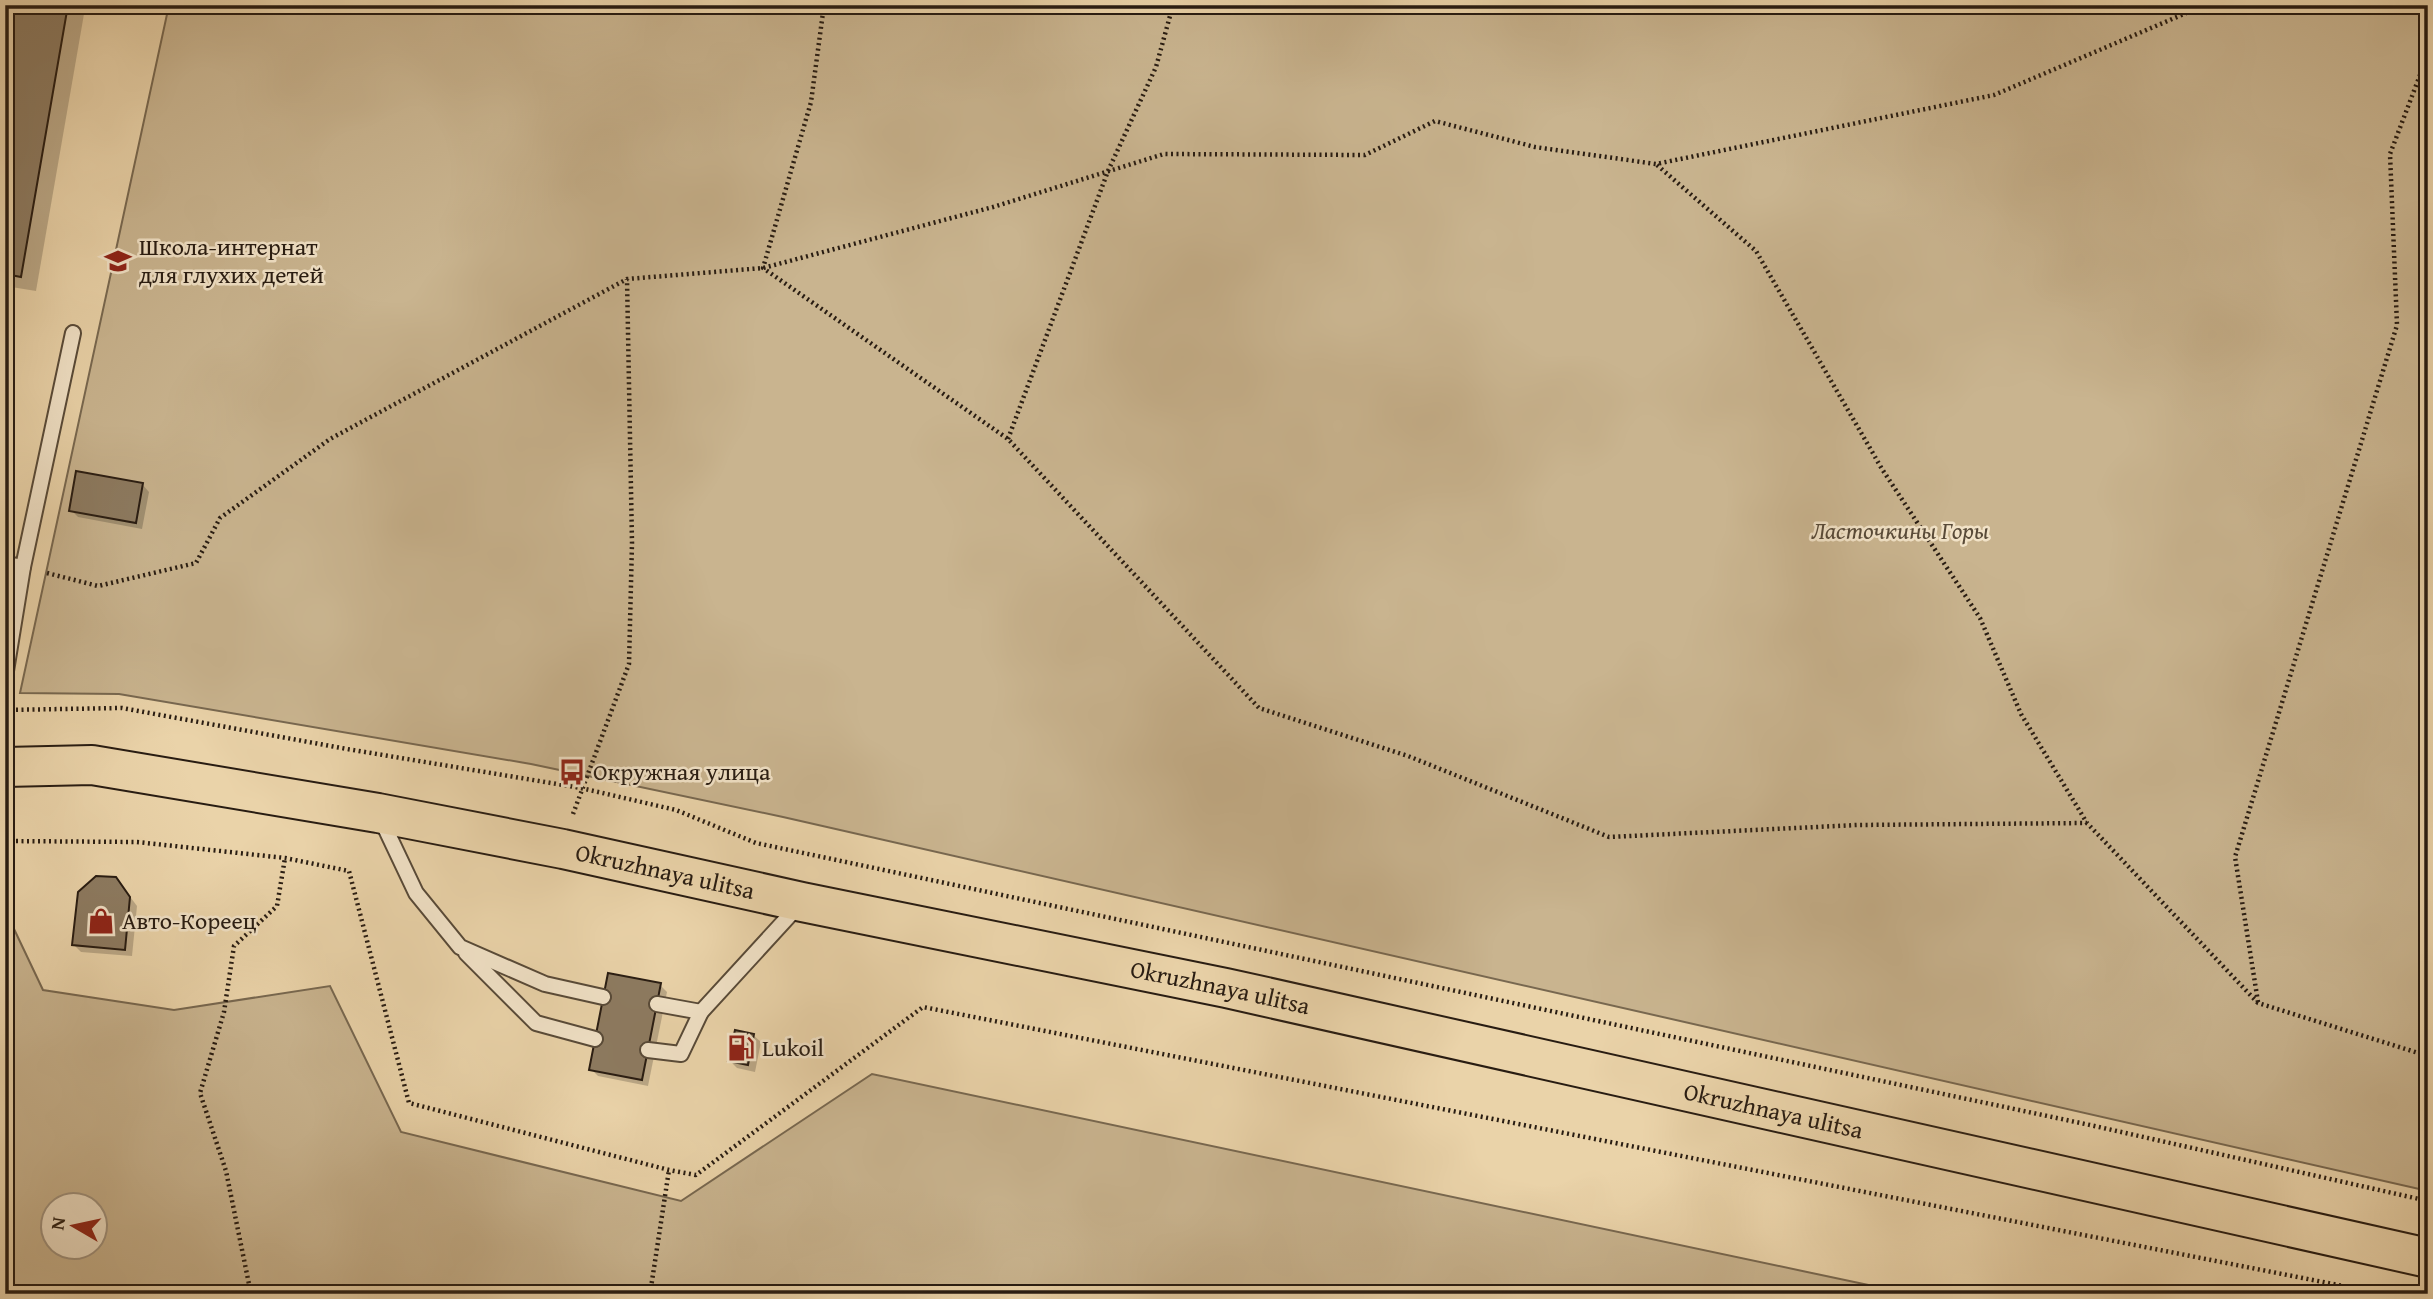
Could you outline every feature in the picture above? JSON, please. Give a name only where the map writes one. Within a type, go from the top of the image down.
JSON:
[{"type":"main road","name":"Okruzhnaya ulitsa","points":[[5,767],[92,765],[378,813],[563,849],[802,902],[1226,988],[2428,1258]]},
{"type":"lane","points":[[5,677],[23,567],[73,333]]},
{"type":"lane","points":[[5,564],[23,567]]},
{"type":"lane","points":[[378,813],[416,893],[460,947],[536,1023],[595,1039]]},
{"type":"lane","points":[[648,1049],[681,1054],[701,1012],[802,902]]},
{"type":"lane","points":[[460,947],[545,984],[603,998]]},
{"type":"lane","points":[[657,1004],[701,1012]]},
{"type":"path","points":[[763,268],[811,102],[824,5]]},
{"type":"path","points":[[1008,439],[1108,171],[1156,67],[1173,5]]},
{"type":"path","points":[[23,567],[98,586],[196,563],[220,518],[330,439],[627,279],[763,268],[993,207],[1164,154],[1365,155],[1435,121],[1535,147],[1656,164],[1994,95],[2205,5]]},
{"type":"path","points":[[2258,1003],[2235,857],[2398,325],[2390,154],[2428,54]]},
{"type":"path","points":[[1656,164],[1756,251],[1882,469],[1980,618],[2021,714],[2087,823],[2258,1003],[2428,1056]]},
{"type":"path","points":[[763,268],[1008,439],[1259,708],[1408,755],[1609,837],[1857,825],[2087,823]]},
{"type":"path","points":[[563,849],[581,788],[629,664],[632,543],[627,279]]},
{"type":"path","points":[[5,710],[121,708],[581,788],[676,810],[756,843],[2076,1122],[2428,1201]]},
{"type":"path","points":[[5,841],[137,842],[285,858],[349,870],[409,1103],[668,1170],[696,1175],[923,1007],[2384,1294]]},
{"type":"path","points":[[251,1294],[226,1171],[200,1093],[224,1012],[234,946],[277,906],[285,858]]},
{"type":"path","points":[[650,1294],[668,1170]]},
{"type":"green space","name":"Ласточкины Горы","points":[[169,5],[2428,5],[2428,1191],[783,817],[531,764],[119,694],[20,693]]},
{"type":"green space","points":[[5,910],[43,990],[174,1010],[330,986],[401,1132],[681,1201],[872,1074],[1911,1294],[5,1294]]},
{"type":"building","points":[[5,5],[68,5],[21,277],[5,274]]},
{"type":"building","points":[[76,471],[143,483],[136,523],[69,511]]},
{"type":"building","name":"Авто-Кореец","points":[[96,876],[116,877],[130,897],[125,950],[72,945],[78,892]]},
{"type":"building","points":[[608,973],[661,983],[642,1080],[589,1070]]},
{"type":"building","name":"Lukoil","points":[[735,1030],[754,1034],[748,1065],[728,1061]]},
{"type":"place","name":"Школа-интернат для глухих детей","points":[[118,261]]},
{"type":"place","name":"Окружная улица","points":[[572,772]]},
{"type":"place","name":"Авто-Кореец","points":[[101,921]]},
{"type":"place","name":"Lukoil","points":[[741,1048]]}]
